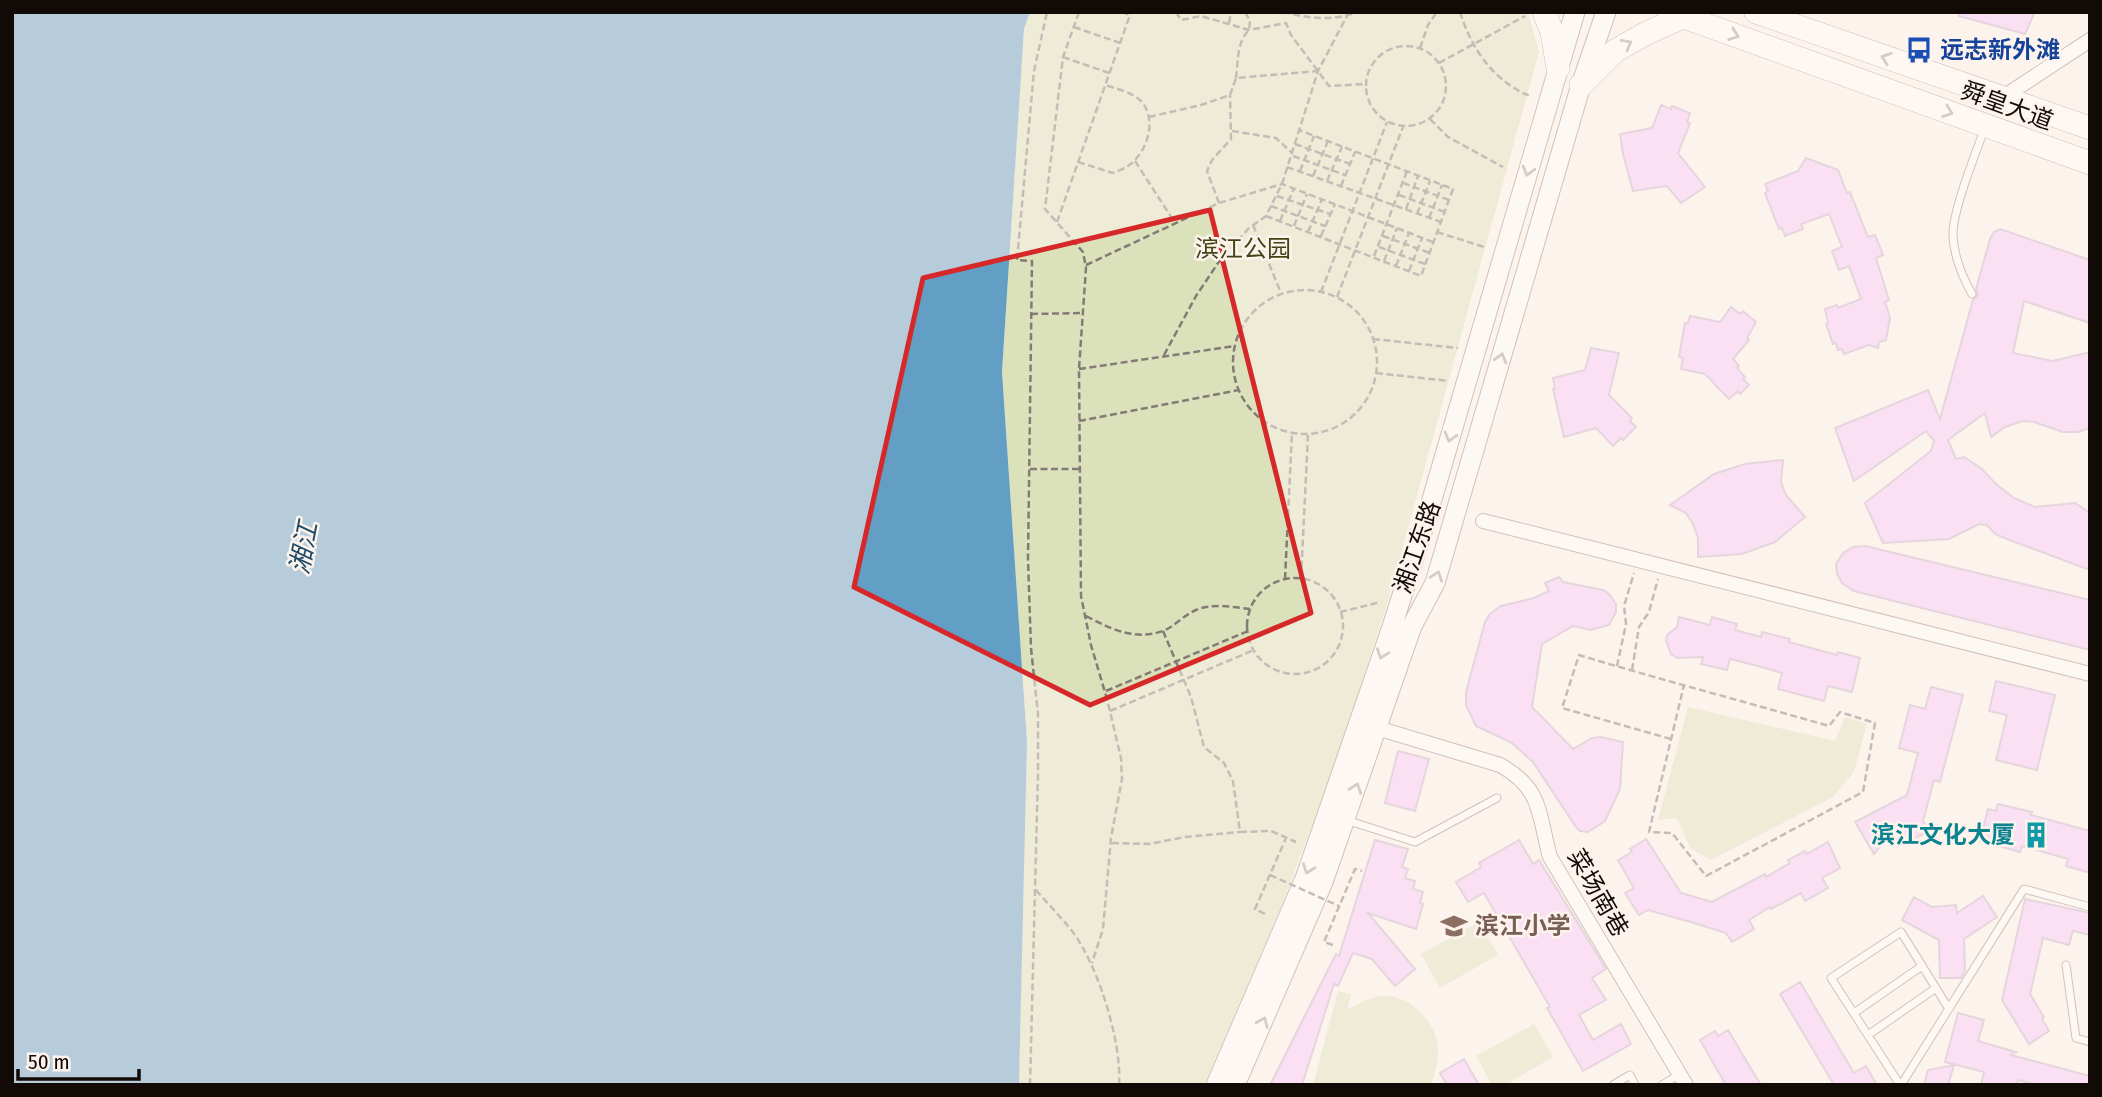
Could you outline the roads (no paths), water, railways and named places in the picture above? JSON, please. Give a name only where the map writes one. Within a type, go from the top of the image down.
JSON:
[{"type":"main road","name":"湘江东路","points":[[1216,1085],[1306,876],[1401,597],[1576,12]]},
{"type":"main road","name":"湘江东路","points":[[1236,1085],[1323,883],[1412,626],[1435,583],[1581,85],[1606,12]]},
{"type":"main road","name":"舜皇大道","points":[[1756,12],[2090,128]]},
{"type":"main road","points":[[1536,13],[1552,32],[1558,68]]},
{"type":"main road","points":[[1581,85],[1615,51],[1676,15]]},
{"type":"main road","name":"舜皇大道","points":[[1676,15],[2090,163]]},
{"type":"main road","points":[[1541,126],[1567,132]]},
{"type":"street","points":[[2003,98],[2090,40]]},
{"type":"street","points":[[1483,521],[2090,674]]},
{"type":"street","name":"菜场南巷","points":[[1377,728],[1500,765],[1528,785],[1540,809],[1549,857],[1683,1080]]},
{"type":"lane","points":[[1972,294],[1962,271],[1953,237],[1954,221],[1985,126]]},
{"type":"lane","points":[[1345,820],[1415,842],[1497,798]]},
{"type":"lane","points":[[1949,1009],[1901,932],[1831,978],[1900,1085],[1949,1009],[2024,889],[2090,907]]},
{"type":"lane","points":[[2066,965],[2076,1038],[2090,1042]]},
{"type":"lane","points":[[1854,1013],[1922,966]]},
{"type":"lane","points":[[1868,1035],[1936,988]]},
{"type":"lane","points":[[1613,1085],[1630,1075],[1636,1085]]},
{"type":"lane","points":[[1662,1085],[1683,1080]]},
{"type":"water","name":"湘江","points":[[12,12],[1030,12],[1024,29],[1002,372],[1027,742],[1019,1085],[12,1085]]},
{"type":"place","name":"远志新外滩","points":[[1919,50]]},
{"type":"place","name":"滨江文化大厦","points":[[2036,835]]},
{"type":"place","name":"滨江小学","points":[[1454,926]]},
{"type":"park label","name":"滨江公园","points":[[1243,249]]}]
